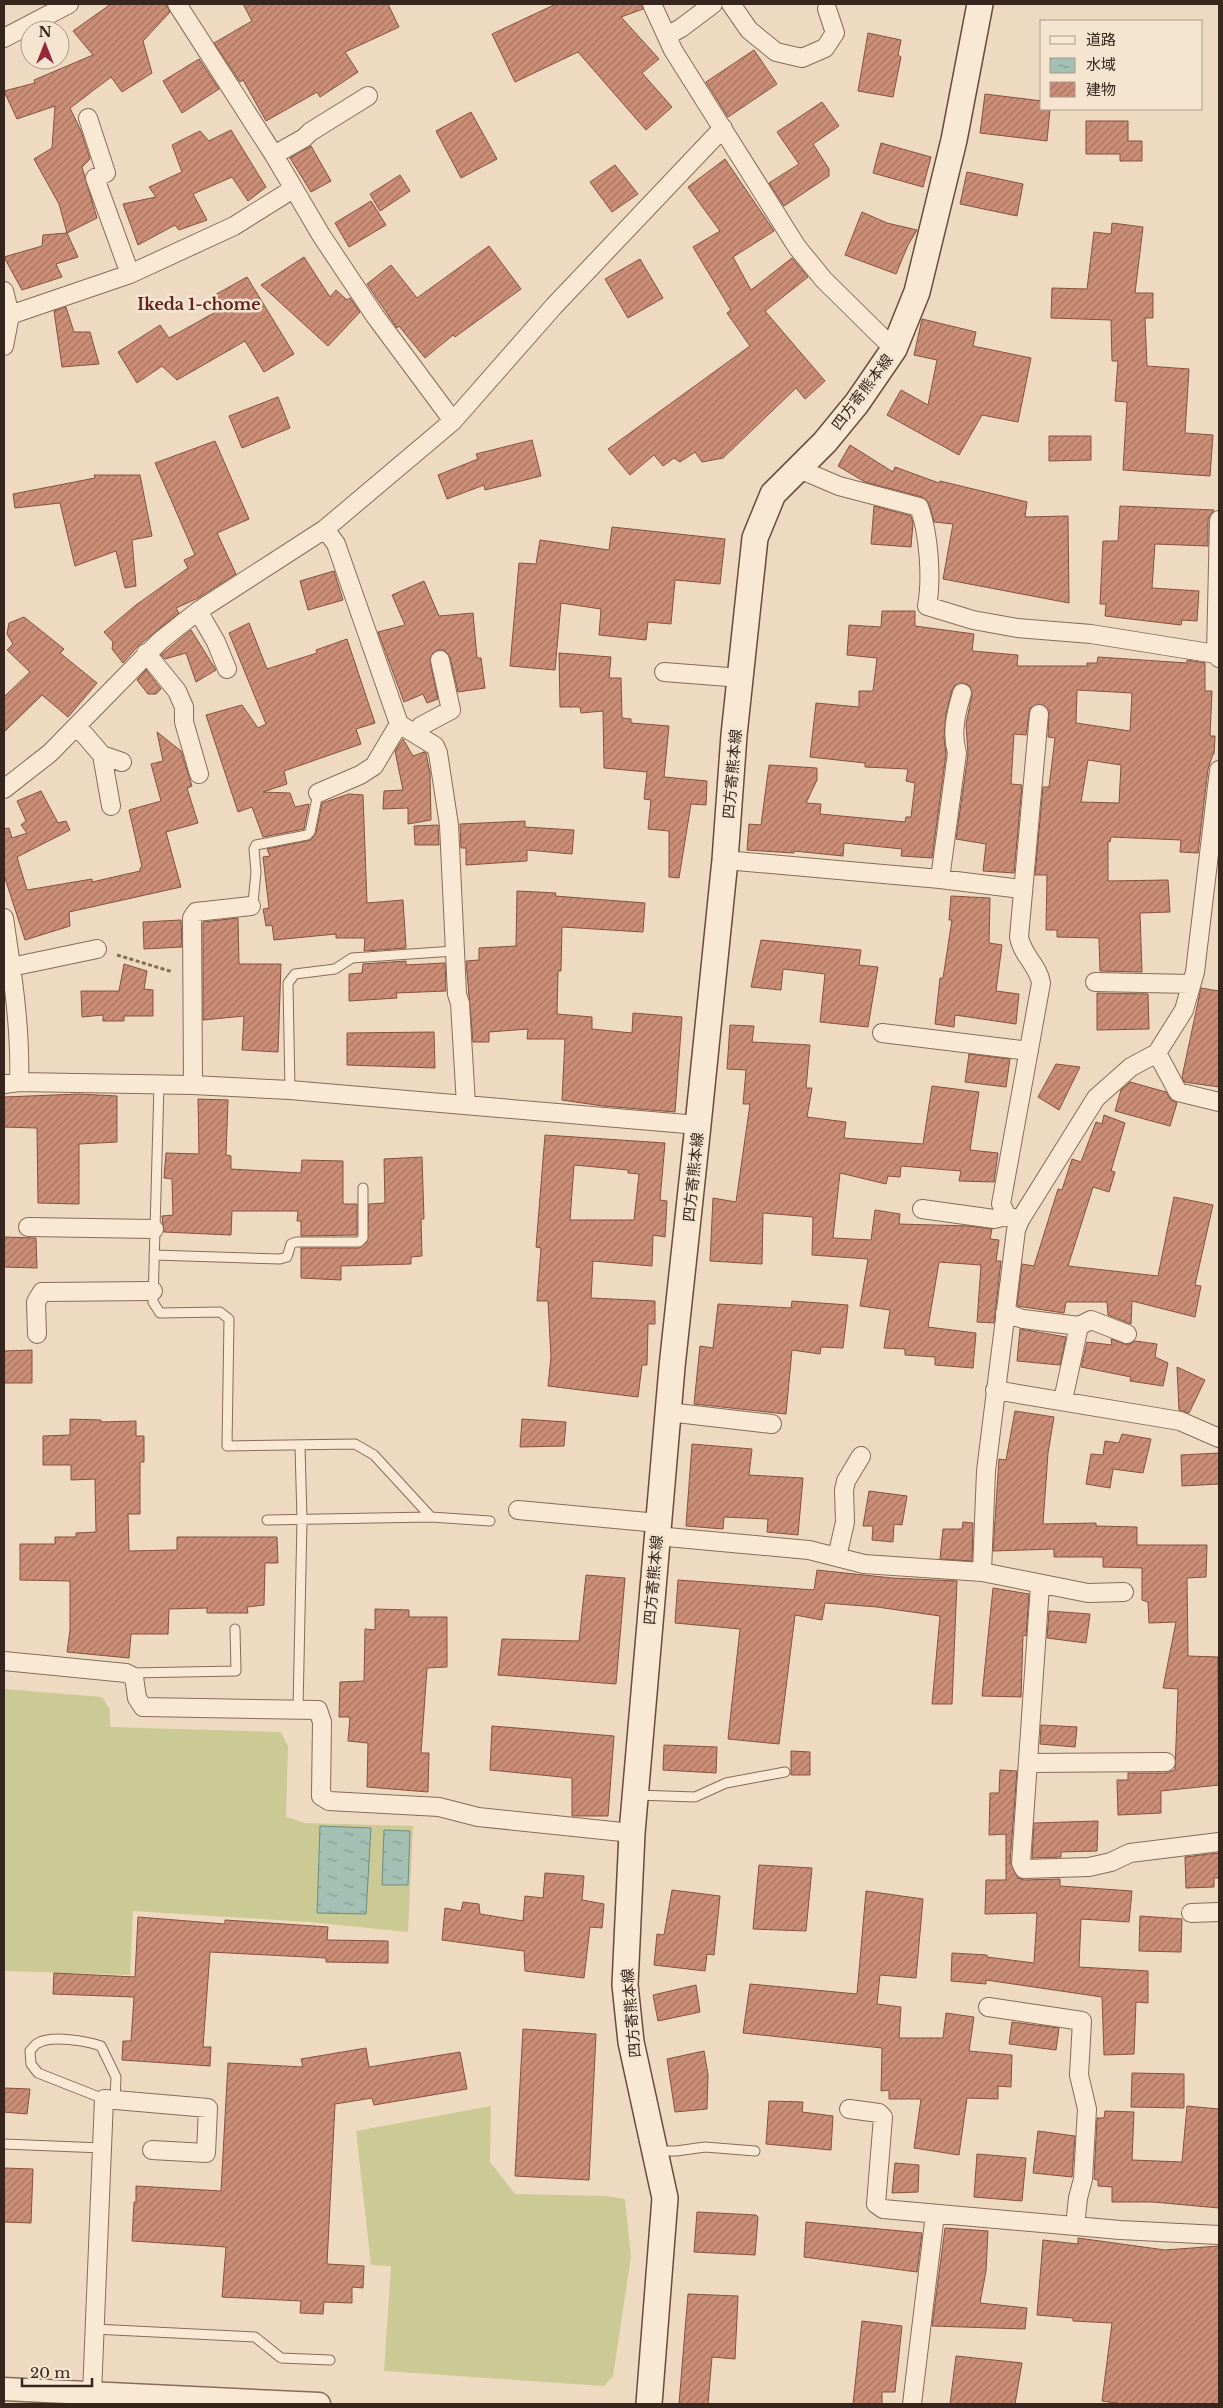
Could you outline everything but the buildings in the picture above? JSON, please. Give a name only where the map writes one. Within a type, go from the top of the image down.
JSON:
[{"type":"main road","name":"四方寄熊本線","points":[[649,2404],[665,2198],[631,2042],[625,1985],[634,1795],[668,1412],[725,860],[734,735],[755,538],[773,494],[799,469],[857,403],[894,349],[917,292],[954,140],[980,4]]},
{"type":"street","points":[[4,38],[69,4]]},
{"type":"street","points":[[177,4],[374,316],[454,421]]},
{"type":"street","points":[[652,4],[667,36],[797,247],[824,280],[894,349]]},
{"type":"street","points":[[667,36],[713,4]]},
{"type":"street","points":[[731,4],[749,30],[776,52],[802,58],[825,48],[835,33],[827,9]]},
{"type":"street","points":[[274,155],[304,138],[310,132],[368,96]]},
{"type":"street","points":[[88,118],[106,173],[95,178],[130,274]]},
{"type":"street","points":[[4,789],[50,753],[146,653],[198,611],[325,529],[454,421],[554,306],[723,128]]},
{"type":"street","points":[[10,315],[130,274],[234,226],[293,189]]},
{"type":"street","points":[[4,291],[10,315],[4,346]]},
{"type":"street","points":[[799,469],[840,486],[919,507],[924,520],[930,590],[927,606],[973,620],[1017,628],[1091,634],[1218,656],[1219,520]]},
{"type":"street","points":[[325,529],[336,544],[399,724],[435,746],[438,753],[449,825],[454,951],[457,994],[460,1003],[466,1105]]},
{"type":"street","points":[[198,611],[216,642],[227,669]]},
{"type":"street","points":[[146,653],[177,691],[184,707],[184,722],[199,774]]},
{"type":"street","points":[[416,733],[421,726],[451,710],[440,660]]},
{"type":"street","points":[[664,672],[741,678]]},
{"type":"street","points":[[940,879],[956,753],[953,739],[962,693]]},
{"type":"street","points":[[982,1572],[986,1471],[1016,1230],[1013,1218],[1001,1204],[1041,983],[1039,972],[1021,949],[1018,937],[1039,714]]},
{"type":"street","points":[[318,793],[360,775],[374,766],[399,724]]},
{"type":"street","points":[[76,726],[102,755],[122,762]]},
{"type":"street","points":[[102,755],[111,806]]},
{"type":"street","points":[[1013,1218],[1096,1098],[1131,1067],[1157,1053],[1184,1010],[1195,972],[1215,831],[1219,770]]},
{"type":"street","points":[[725,860],[940,879],[1022,889]]},
{"type":"street","points":[[193,1085],[192,918],[196,912],[251,906]]},
{"type":"street","points":[[4,918],[11,967],[20,1062],[12,1083],[193,1085],[290,1090],[698,1126]]},
{"type":"street","points":[[11,967],[97,949]]},
{"type":"street","points":[[1095,982],[1191,984]]},
{"type":"street","points":[[882,1033],[1029,1051]]},
{"type":"street","points":[[1157,1053],[1178,1092],[1219,1102]]},
{"type":"street","points":[[922,1209],[994,1219],[1013,1218]]},
{"type":"street","points":[[28,1227],[154,1229]]},
{"type":"street","points":[[37,1334],[36,1302],[42,1292],[153,1291]]},
{"type":"street","points":[[1006,1313],[1023,1319],[1079,1326],[1091,1320],[1127,1334]]},
{"type":"street","points":[[1063,1400],[1079,1326]]},
{"type":"street","points":[[995,1390],[1180,1421],[1219,1438]]},
{"type":"street","points":[[668,1412],[772,1424]]},
{"type":"street","points":[[837,1557],[845,1522],[844,1490],[846,1481],[861,1456]]},
{"type":"street","points":[[518,1510],[809,1550],[864,1564],[982,1572],[1088,1593],[1124,1592]]},
{"type":"street","points":[[1040,1585],[1021,1863],[1024,1869],[1089,1867],[1111,1862],[1130,1853],[1219,1842]]},
{"type":"street","points":[[4,1661],[126,1673],[134,1677],[136,1698],[143,1707],[298,1708],[318,1710],[322,1722],[321,1796],[328,1801],[439,1807],[478,1818],[632,1832]]},
{"type":"street","points":[[1029,1763],[1166,1762]]},
{"type":"street","points":[[1191,1913],[1219,1912]]},
{"type":"street","points":[[988,2007],[1082,2021],[1079,2075],[1087,2109],[1083,2179],[1078,2198],[1075,2226]]},
{"type":"street","points":[[92,2394],[102,2148],[110,2100],[208,2108],[206,2153],[152,2150]]},
{"type":"street","points":[[849,2109],[879,2113],[883,2117],[876,2204],[883,2209],[1075,2226],[1219,2235]]},
{"type":"street","points":[[912,2404],[935,2214]]},
{"type":"street","points":[[4,2389],[319,2404]]},
{"type":"lane","points":[[251,906],[253,903],[256,872],[254,849],[256,845],[307,836],[310,832],[318,793]]},
{"type":"lane","points":[[290,1090],[288,983],[295,974],[335,969],[352,958],[454,951]]},
{"type":"lane","points":[[159,1085],[154,1229],[154,1302],[160,1313],[220,1312],[229,1319],[227,1446],[355,1444],[374,1455],[431,1517]]},
{"type":"lane","points":[[154,1255],[280,1259],[287,1257],[291,1244],[296,1242],[358,1242],[363,1238],[363,1188]]},
{"type":"lane","points":[[298,1708],[302,1520],[300,1446]]},
{"type":"lane","points":[[267,1520],[431,1517],[490,1521]]},
{"type":"lane","points":[[126,1673],[236,1672],[235,1629]]},
{"type":"lane","points":[[634,1795],[695,1797],[726,1784],[785,1772]]},
{"type":"lane","points":[[56,2040],[86,2041],[101,2046],[116,2077],[110,2100],[38,2074],[30,2064],[30,2052],[38,2043],[56,2040]]},
{"type":"lane","points":[[4,2144],[102,2148]]},
{"type":"lane","points":[[654,2151],[676,2152],[706,2147],[755,2151]]},
{"type":"lane","points":[[94,2329],[255,2337],[281,2358],[330,2360]]},
{"type":"path","points":[[97,949],[185,976],[192,975]]},
{"type":"shaded area","points":[[4,1689],[102,1697],[110,1710],[110,1727],[281,1732],[288,1746],[286,1817],[305,1823],[413,1826],[408,1932],[310,1922],[133,1911],[130,1975],[4,1971]]},
{"type":"shaded area","points":[[491,2106],[490,2162],[515,2194],[606,2196],[625,2199],[631,2257],[613,2376],[604,2386],[384,2371],[391,2266],[371,2265],[356,2131]]},
{"type":"water","points":[[320,1826],[371,1828],[366,1914],[317,1913]]},
{"type":"water","points":[[384,1830],[410,1831],[408,1885],[382,1885]]},
{"type":"district","name":"Ikeda 1-chome","points":[[199,304]]}]
